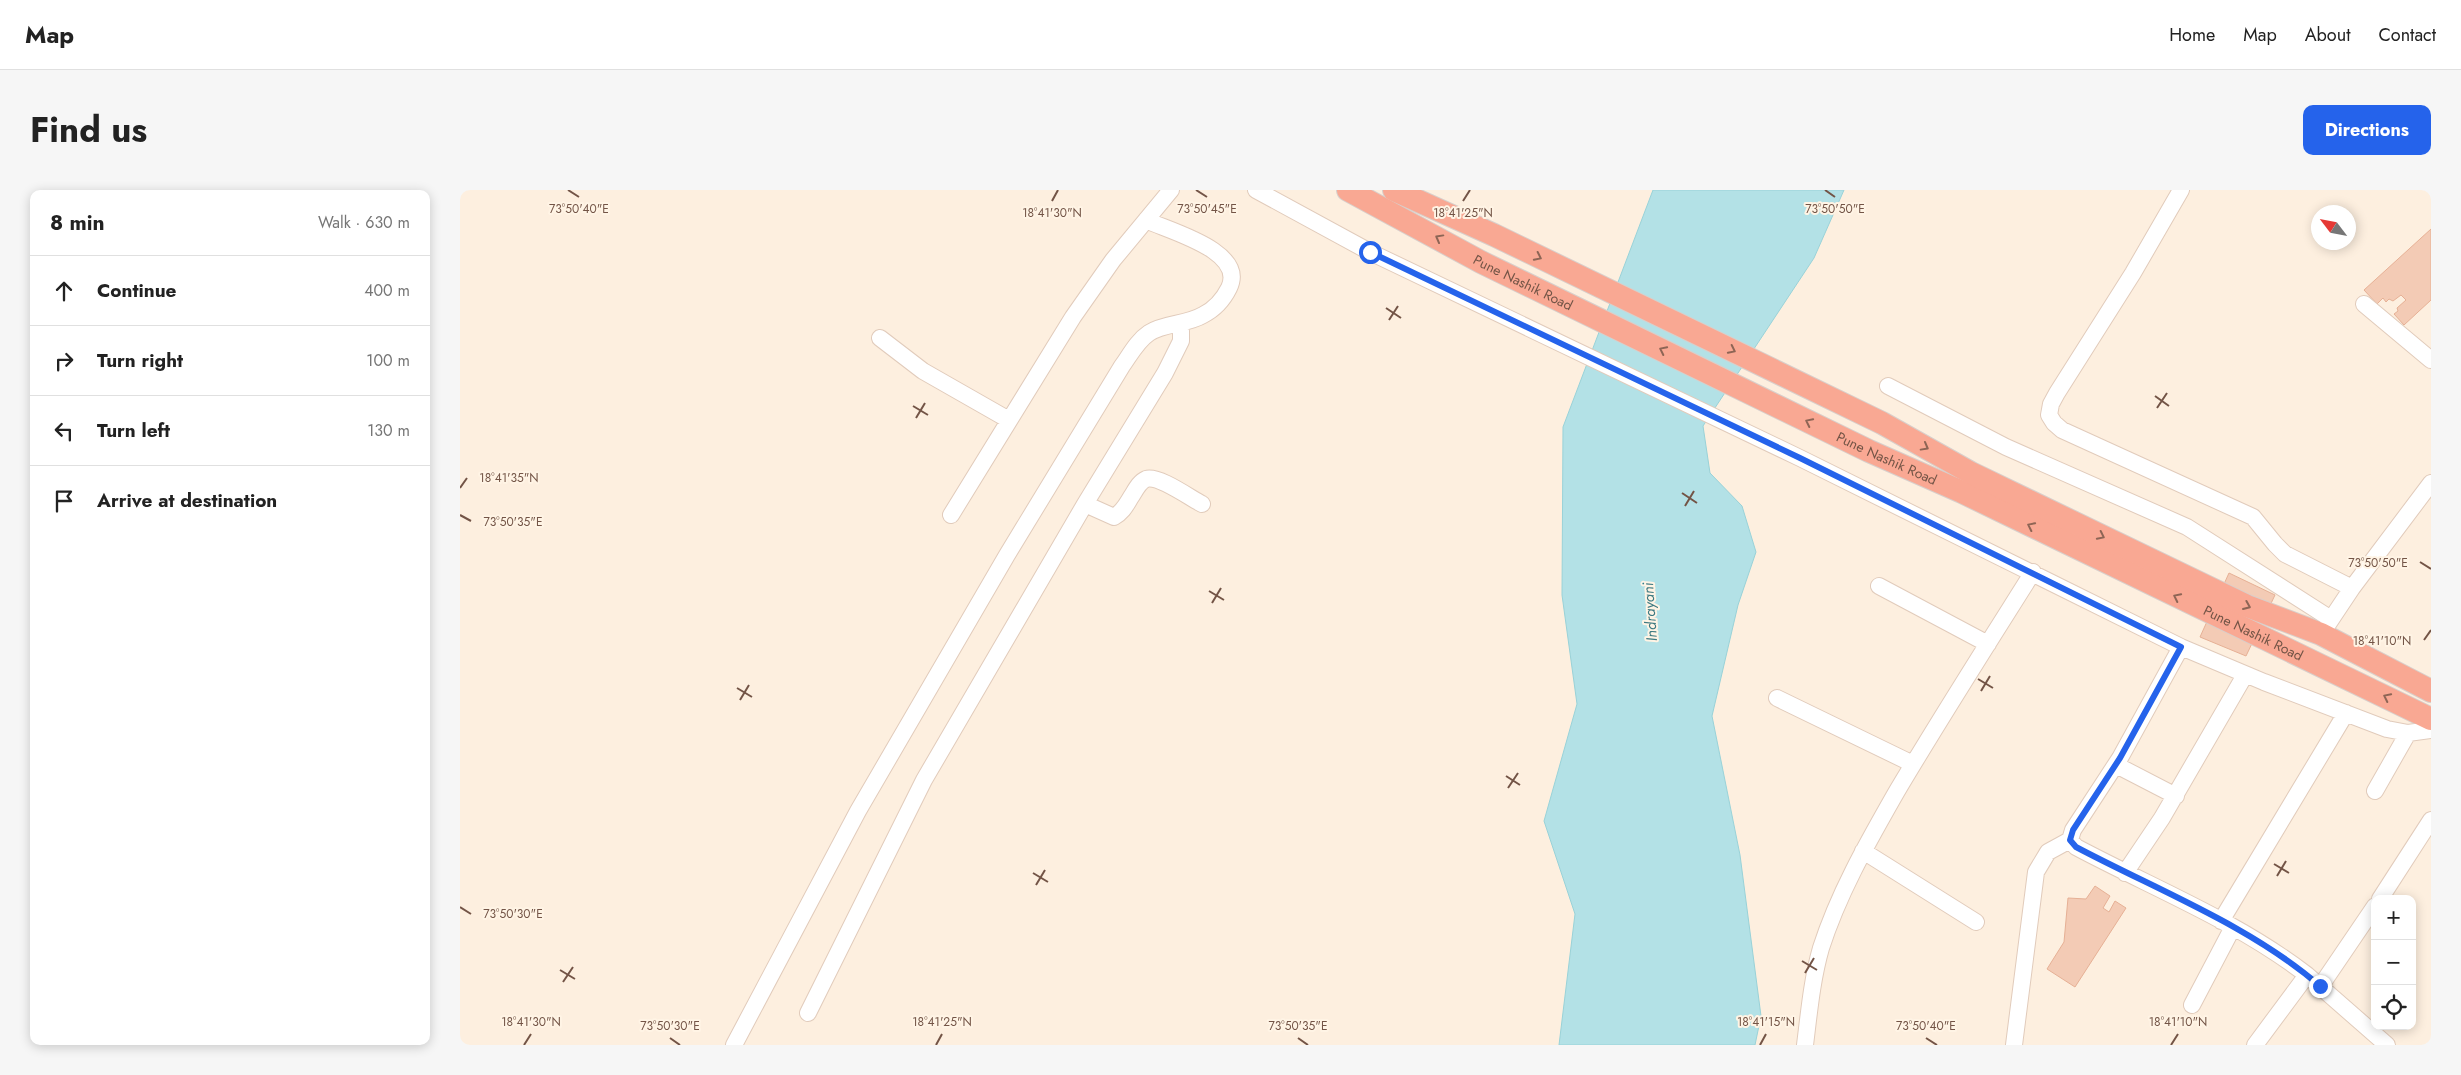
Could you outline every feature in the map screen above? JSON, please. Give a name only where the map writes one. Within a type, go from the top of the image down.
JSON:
[{"type":"highway","name":"Pune Nashik Road","points":[[1348,190],[1481,262],[1869,451],[1962,492],[2431,718]]},
{"type":"highway","name":"Pune Nashik Road","points":[[1394,190],[1494,235],[1882,423],[1971,473],[2238,602],[2326,627],[2431,691]]},
{"type":"highway","points":[[2308,660],[2326,627]]},
{"type":"street","points":[[952,516],[1073,317],[1113,260],[1171,190]]},
{"type":"street","points":[[1256,190],[1370,252],[1800,458],[2181,647],[2245,675],[2387,729],[2408,733],[2431,730]]},
{"type":"street","points":[[2181,190],[2133,273],[2057,392],[2051,404],[2049,415],[2062,430],[2254,517],[2275,544],[2286,554],[2352,588]]},
{"type":"street","points":[[734,1045],[863,803],[1007,555],[1122,366],[1148,333],[1159,328],[1177,325],[1203,316],[1225,297],[1232,283],[1231,269],[1224,258],[1207,246],[1146,220]]},
{"type":"street","points":[[2364,304],[2431,360]]},
{"type":"street","points":[[808,1013],[924,780],[1085,504],[1165,373],[1181,342],[1181,331],[1177,325]]},
{"type":"street","points":[[880,338],[923,370],[1009,420]]},
{"type":"street","points":[[1888,386],[2006,447],[2187,527],[2326,627],[2352,588],[2431,483]]},
{"type":"street","points":[[1085,504],[1114,517],[1121,513],[1139,485],[1144,480],[1152,479],[1163,482],[1202,504]]},
{"type":"street","points":[[1805,1045],[1812,989],[1821,949],[1839,898],[1863,851],[1913,764],[2033,572]]},
{"type":"street","points":[[1879,586],[1988,644]]},
{"type":"street","points":[[2014,1045],[2036,872],[2048,852],[2070,840],[2073,830],[2116,765],[2181,647]]},
{"type":"street","points":[[2125,873],[2176,796],[2245,675]]},
{"type":"street","points":[[1777,698],[1913,764]]},
{"type":"street","points":[[2192,1005],[2227,924],[2346,713]]},
{"type":"street","points":[[2375,791],[2408,733]]},
{"type":"street","points":[[2116,765],[2176,796]]},
{"type":"street","points":[[2383,895],[2431,820]]},
{"type":"street","points":[[2070,840],[2076,847],[2227,924],[2279,953],[2387,1045]]},
{"type":"street","points":[[1863,851],[1976,922]]},
{"type":"street","points":[[2320,986],[2371,912]]},
{"type":"street","points":[[2255,1045],[2307,975]]},
{"type":"water","name":"Indrayani","points":[[1653,190],[1844,190],[1814,258],[1703,426],[1710,473],[1742,506],[1756,552],[1738,605],[1712,716],[1740,855],[1761,1016],[1755,1045],[1559,1045],[1575,914],[1544,821],[1577,704],[1562,595],[1563,427]]},
{"type":"building","points":[[2431,229],[2431,300],[2404,325],[2394,314],[2398,311],[2397,308],[2406,300],[2401,295],[2393,301],[2389,299],[2386,302],[2383,298],[2377,304],[2364,290]]},
{"type":"building","points":[[2229,573],[2275,595],[2246,656],[2200,637]]},
{"type":"building","points":[[2095,886],[2110,896],[2103,908],[2109,912],[2115,901],[2126,908],[2075,987],[2047,969],[2064,942],[2068,898],[2086,899]]},
{"type":"route","points":[[1370,252],[1800,458],[2181,647],[2149,708],[2120,758],[2073,830],[2070,840],[2076,847],[2125,873],[2253,936],[2279,953],[2320,986]]}]
